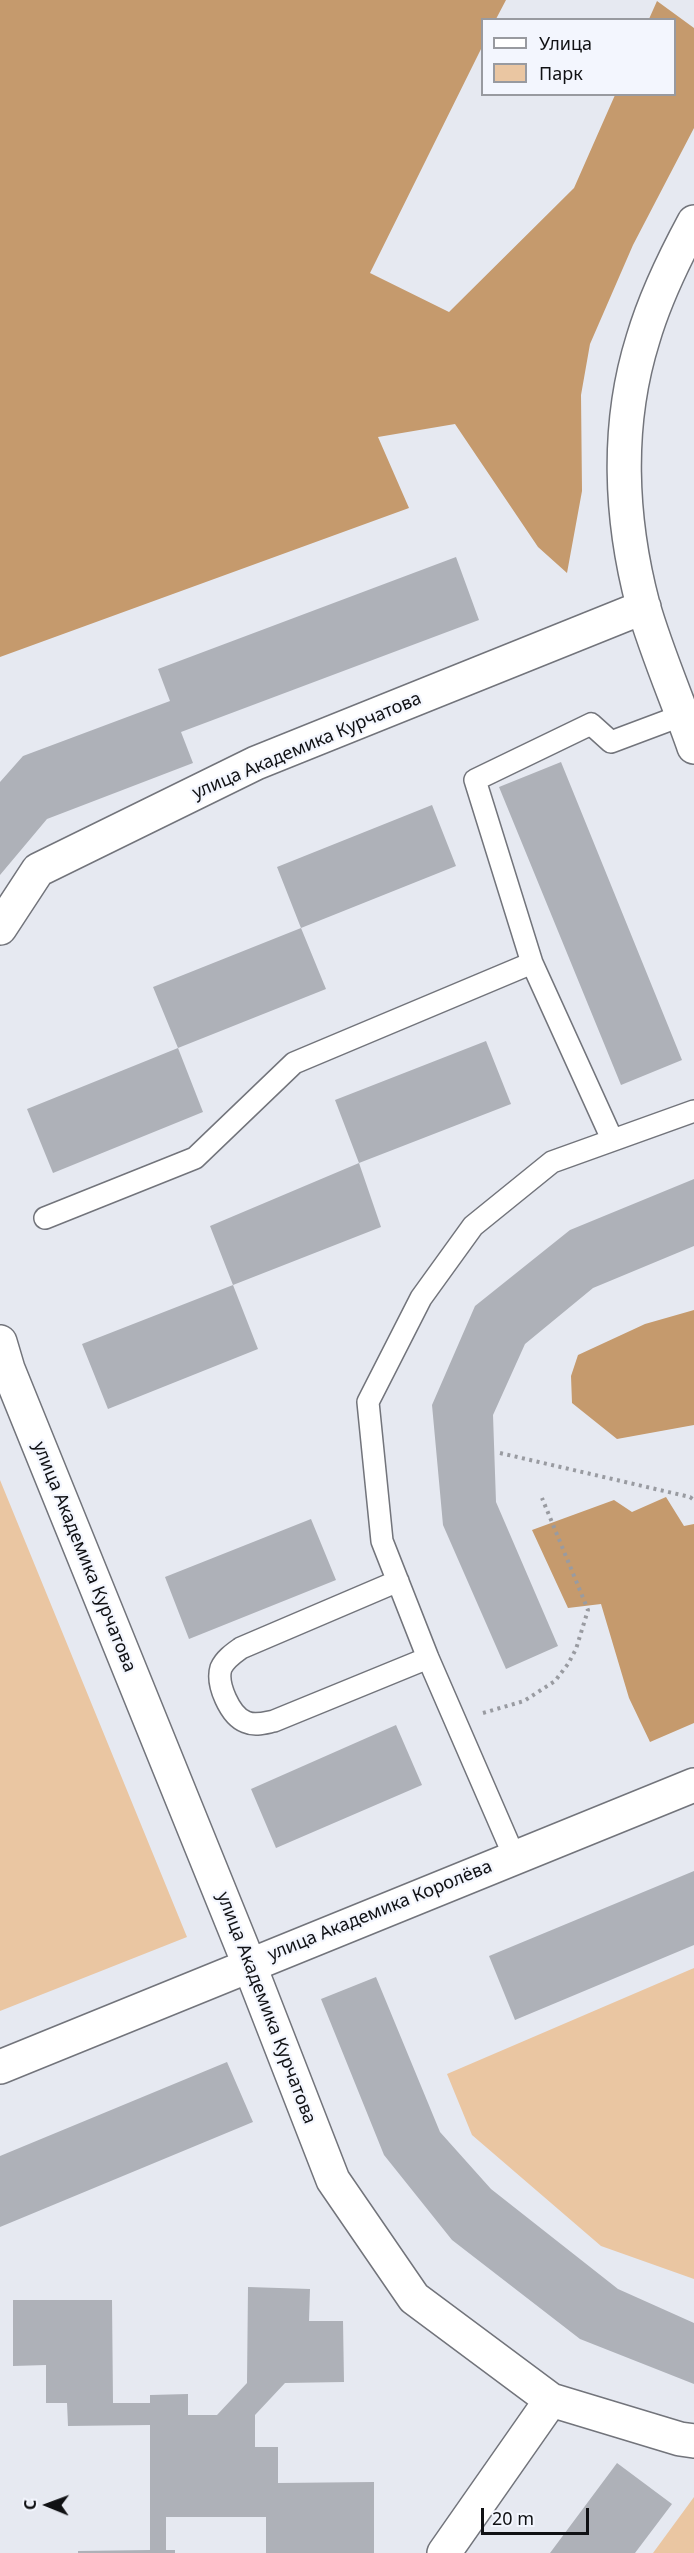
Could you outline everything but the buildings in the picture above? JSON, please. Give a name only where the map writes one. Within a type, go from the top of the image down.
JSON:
[{"type":"street","points":[[694,222],[651,316],[638,358],[628,404],[624,459],[628,530],[644,607],[694,747]]},
{"type":"street","name":"улица Академика Курчатова","points":[[0,928],[38,870],[256,763],[644,607]]},
{"type":"street","name":"улица Академика Курчатова","points":[[0,1342],[8,1370],[12,1413],[249,1964],[333,2180],[414,2298],[551,2400],[680,2439],[694,2441]]},
{"type":"street","name":"улица Академика Королёва","points":[[0,2067],[514,1856],[694,1785]]},
{"type":"street","points":[[444,2553],[551,2400]]},
{"type":"lane","points":[[612,1138],[532,963],[476,780],[591,724],[611,742],[683,715]]},
{"type":"lane","points":[[45,1218],[195,1158],[294,1063],[532,963]]},
{"type":"lane","points":[[514,1856],[428,1659],[382,1541],[368,1402],[421,1298],[473,1226],[552,1162],[612,1138],[694,1110]]},
{"type":"lane","points":[[398,1581],[241,1648],[228,1658],[221,1669],[220,1683],[233,1712],[244,1722],[258,1725],[274,1721],[428,1659]]},
{"type":"path","points":[[500,1453],[690,1497],[694,1500]]},
{"type":"path","points":[[482,1713],[524,1701],[555,1681],[576,1649],[588,1610],[542,1498]]},
{"type":"green space","points":[[0,1480],[187,1937],[0,2011]]},
{"type":"green space","points":[[694,1968],[694,2279],[601,2246],[472,2135],[447,2074]]},
{"type":"green space","points":[[694,2497],[694,2553],[653,2553]]},
{"type":"shaded area","points":[[0,0],[506,0],[497,18],[481,18],[481,49],[370,273],[449,312],[574,188],[615,96],[676,96],[676,18],[649,18],[657,1],[694,28],[694,128],[633,245],[590,344],[581,395],[582,491],[567,573],[538,547],[455,424],[378,437],[409,508],[0,657]]},
{"type":"shaded area","points":[[694,1310],[694,1425],[617,1439],[572,1403],[571,1376],[578,1355],[645,1324]]},
{"type":"shaded area","points":[[666,1497],[684,1526],[694,1524],[694,1723],[650,1742],[629,1698],[601,1604],[568,1608],[532,1530],[614,1500],[632,1512]]}]
